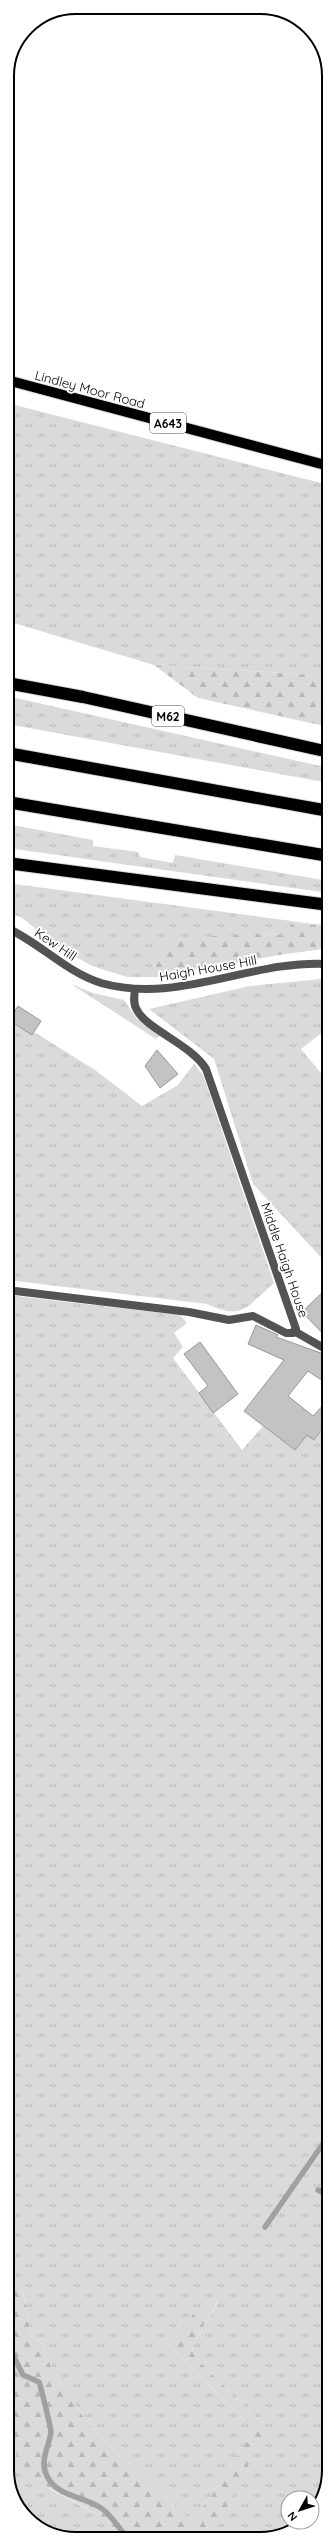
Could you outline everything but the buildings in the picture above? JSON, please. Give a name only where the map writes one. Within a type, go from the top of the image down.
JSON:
[{"type":"highway","name":"M62","points":[[14,684],[83,697],[322,750]]},
{"type":"highway","points":[[14,754],[322,810]]},
{"type":"highway","points":[[14,803],[322,855]]},
{"type":"highway","points":[[14,864],[322,903]]},
{"type":"main road","name":"Lindley Moor Road","points":[[14,382],[322,464]]},
{"type":"street","name":"Kew Hill","points":[[14,932],[91,979]]},
{"type":"street","name":"Haigh House Hill","points":[[91,979],[135,989],[175,988],[290,966],[322,964]]},
{"type":"street","name":"Middle Haigh House","points":[[14,1291],[189,1312],[229,1320],[253,1316],[286,1333],[296,1330],[206,1069],[199,1058],[142,1017],[135,1003],[135,989]]},
{"type":"street","points":[[294,1331],[322,1347]]},
{"type":"green space","points":[[14,405],[322,483],[322,676],[154,665],[14,623]]},
{"type":"green space","points":[[154,665],[322,676],[322,725],[198,698]]},
{"type":"green space","points":[[14,698],[322,766],[322,782],[14,725]]},
{"type":"green space","points":[[14,825],[93,840],[93,846],[138,852],[140,857],[173,863],[175,855],[322,880],[322,892],[14,849]]},
{"type":"green space","points":[[14,884],[322,925],[322,926],[293,922],[285,935],[254,934],[219,937],[153,963],[159,977],[127,977],[92,966],[59,947],[21,917],[14,915]]},
{"type":"green space","points":[[293,922],[322,926],[322,949],[279,955],[159,977],[153,963],[155,950],[176,938],[254,934],[285,935]]},
{"type":"green space","points":[[322,980],[322,1032],[301,1049],[322,1074],[322,1258],[253,1184],[214,1059],[149,1009],[250,986]]},
{"type":"green space","points":[[71,984],[93,993],[124,1000],[136,1018],[160,1035],[156,1039]]},
{"type":"green space","points":[[14,1022],[32,1034],[34,1032],[95,1070],[142,1106],[178,1085],[194,1064],[203,1075],[274,1283],[250,1304],[237,1311],[219,1309],[207,1304],[14,1281]]},
{"type":"green space","points":[[14,1296],[180,1315],[187,1323],[174,1333],[183,1347],[173,1358],[242,1450],[263,1426],[295,1450],[307,1435],[315,1440],[322,1430],[322,2470],[318,2490],[280,2490],[280,2528],[264,2532],[207,2532],[205,2523],[267,2428],[202,2364],[192,2351],[196,2339],[218,2302],[168,2345],[255,2430],[193,2522],[98,2435],[75,2406],[52,2369],[42,2344],[32,2337],[22,2291],[14,2276]]},
{"type":"green space","points":[[14,2276],[25,2300],[32,2337],[42,2344],[52,2369],[75,2406],[98,2435],[193,2522],[255,2430],[168,2345],[194,2313],[218,2301],[196,2339],[192,2351],[202,2364],[267,2428],[218,2525],[205,2523],[207,2532],[117,2532],[104,2518],[24,2474],[14,2446]]},
{"type":"green space","points":[[14,2441],[48,2488],[104,2518],[117,2532],[64,2531],[45,2524],[38,2519],[29,2511],[22,2501],[16,2486],[14,2474]]},
{"type":"waterway","points":[[265,2227],[322,2145]]},
{"type":"waterway","points":[[318,2190],[322,2192]]},
{"type":"waterway","points":[[14,2357],[23,2375],[39,2382],[40,2385],[51,2432],[44,2459],[45,2470],[51,2483],[64,2492],[101,2508],[112,2518],[123,2532]]}]
